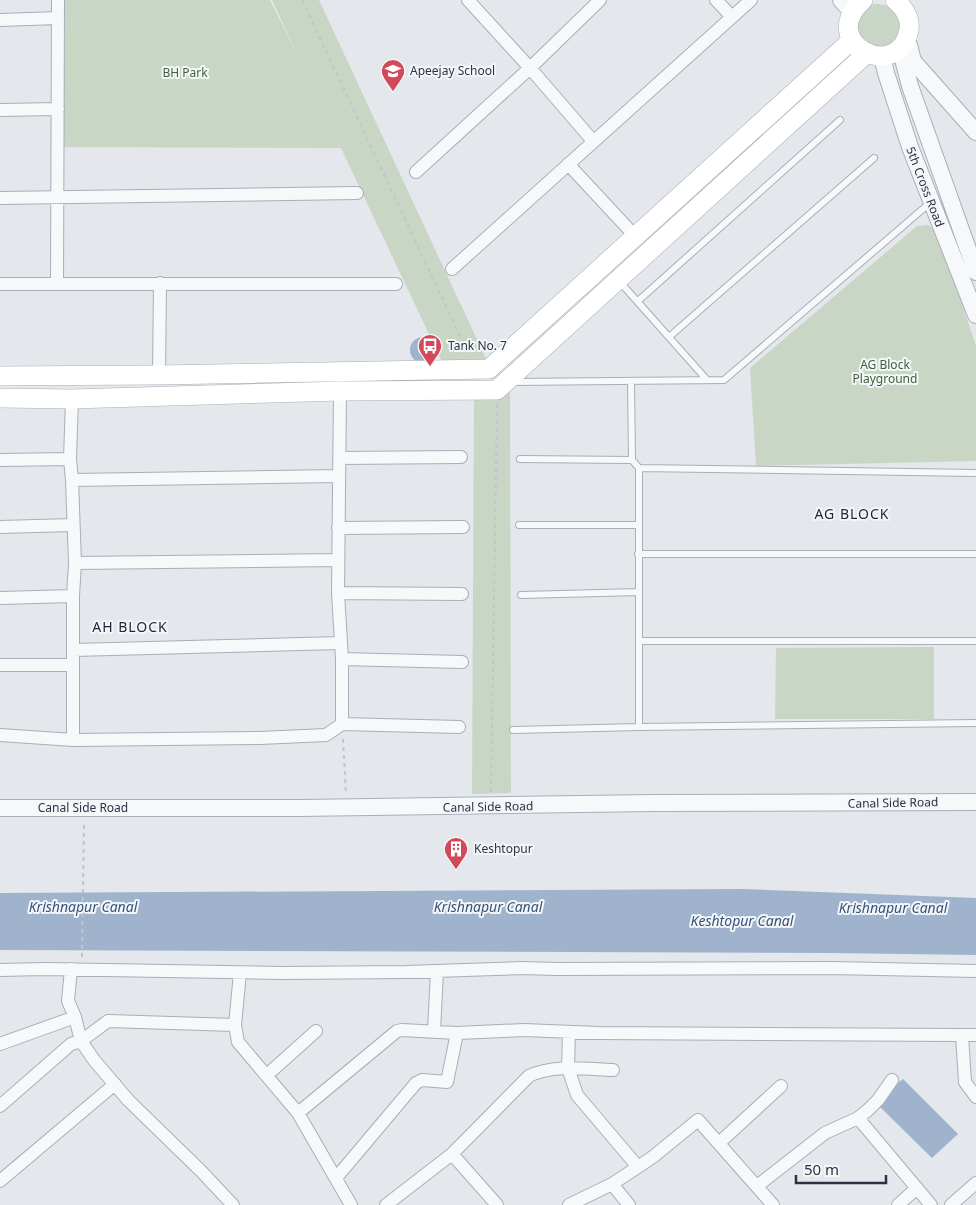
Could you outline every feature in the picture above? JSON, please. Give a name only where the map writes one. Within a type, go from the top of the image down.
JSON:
[{"type":"main road","points":[[852,4],[848,25],[852,40],[855,45],[874,55]]},
{"type":"main road","points":[[0,398],[72,399],[501,386],[618,279],[874,55],[894,52],[904,42],[909,26],[905,4]]},
{"type":"main road","points":[[0,376],[489,369],[852,40]]},
{"type":"main road","points":[[556,309],[568,324]]},
{"type":"main road","points":[[222,374],[222,394]]},
{"type":"street","points":[[57,284],[58,0]]},
{"type":"street","points":[[468,0],[530,68],[593,142]]},
{"type":"street","points":[[416,172],[530,68],[600,0]]},
{"type":"street","points":[[716,0],[732,17]]},
{"type":"street","points":[[452,269],[751,0]]},
{"type":"street","points":[[0,20],[58,18]]},
{"type":"street","points":[[904,42],[913,61],[976,132]]},
{"type":"street","name":"5th Cross Road","points":[[904,42],[910,86],[976,269]]},
{"type":"street","name":"5th Cross Road","points":[[874,55],[886,74],[910,147],[976,315]]},
{"type":"street","points":[[0,110],[58,110]]},
{"type":"street","points":[[568,164],[635,236]]},
{"type":"street","points":[[0,198],[357,194]]},
{"type":"street","points":[[159,375],[160,283]]},
{"type":"street","points":[[0,284],[396,284]]},
{"type":"street","points":[[340,391],[338,593],[342,659],[342,724]]},
{"type":"street","points":[[72,399],[70,459],[75,563],[73,596],[73,740]]},
{"type":"street","points":[[339,458],[461,457]]},
{"type":"street","points":[[0,460],[70,459]]},
{"type":"street","points":[[72,480],[339,476]]},
{"type":"street","points":[[0,527],[72,525]]},
{"type":"street","points":[[338,528],[463,527]]},
{"type":"street","points":[[75,563],[338,560]]},
{"type":"street","points":[[338,593],[462,594]]},
{"type":"street","points":[[0,598],[73,596]]},
{"type":"street","points":[[73,650],[340,643]]},
{"type":"street","points":[[342,659],[462,662]]},
{"type":"street","points":[[0,665],[73,665]]},
{"type":"street","points":[[0,735],[73,740],[260,738],[326,735],[342,724],[459,727]]},
{"type":"street","name":"Canal Side Road","points":[[0,808],[346,808],[654,803],[976,802]]},
{"type":"street","points":[[0,970],[240,973],[437,971],[520,968],[911,969],[976,971]]},
{"type":"street","points":[[71,970],[68,1001],[75,1017],[81,1041],[94,1060],[233,1205]]},
{"type":"street","points":[[434,1032],[437,971]]},
{"type":"street","points":[[240,973],[235,1026],[238,1042],[298,1113],[351,1205]]},
{"type":"street","points":[[0,1044],[75,1017]]},
{"type":"street","points":[[0,1106],[71,1044],[81,1041],[108,1021],[235,1026]]},
{"type":"street","points":[[298,1113],[397,1031],[402,1030],[457,1033],[524,1030],[569,1032],[976,1035]]},
{"type":"street","points":[[267,1075],[316,1031]]},
{"type":"street","points":[[569,1032],[568,1068],[573,1086],[582,1102],[638,1167]]},
{"type":"street","points":[[336,1178],[416,1083],[422,1080],[447,1082],[457,1033]]},
{"type":"street","points":[[962,1035],[965,1082],[976,1097]]},
{"type":"street","points":[[386,1205],[452,1154],[529,1076],[538,1072],[568,1068],[613,1070]]},
{"type":"street","points":[[757,1186],[825,1133],[858,1118],[878,1100],[892,1080]]},
{"type":"street","points":[[2,1175],[115,1084]]},
{"type":"street","points":[[719,1143],[781,1086]]},
{"type":"street","points":[[858,1118],[931,1205]]},
{"type":"street","points":[[569,1205],[612,1184],[638,1167],[697,1121],[700,1122],[774,1205]]},
{"type":"street","points":[[452,1154],[497,1205]]},
{"type":"street","points":[[951,1205],[976,1182]]},
{"type":"street","points":[[612,1184],[629,1205]]},
{"type":"street","points":[[898,1205],[917,1188]]},
{"type":"lane","points":[[638,302],[840,120]]},
{"type":"lane","points":[[669,337],[874,158]]},
{"type":"lane","points":[[501,386],[631,381],[724,380],[931,202]]},
{"type":"lane","points":[[618,279],[707,380]]},
{"type":"lane","points":[[631,381],[632,460],[639,468],[640,727]]},
{"type":"lane","points":[[520,459],[632,460]]},
{"type":"lane","points":[[639,468],[976,473]]},
{"type":"lane","points":[[519,525],[639,525]]},
{"type":"lane","points":[[638,554],[976,554]]},
{"type":"lane","points":[[521,595],[639,592]]},
{"type":"lane","points":[[639,641],[976,641]]},
{"type":"lane","points":[[513,730],[976,723]]},
{"type":"path","points":[[302,0],[476,369]]},
{"type":"path","points":[[491,807],[501,386]]},
{"type":"path","points":[[342,724],[346,808]]},
{"type":"path","points":[[81,956],[84,890],[84,808]]},
{"type":"green space","name":"BH Park","points":[[65,0],[270,0],[298,56],[272,0],[319,0],[488,363],[444,366],[341,148],[63,147]]},
{"type":"green space","points":[[874,4],[887,6],[898,17],[898,35],[891,45],[885,47],[875,48],[858,35],[857,20],[867,7]]},
{"type":"green space","name":"AG Block Playground","points":[[928,225],[938,232],[976,346],[976,461],[756,466],[750,368],[917,226]]},
{"type":"green space","points":[[510,390],[511,793],[472,794],[474,394]]},
{"type":"green space","points":[[934,647],[934,719],[775,719],[776,648]]},
{"type":"water","points":[[423,337],[432,341],[436,350],[432,359],[423,363],[414,359],[410,350],[414,341]]},
{"type":"water","name":"Keshtopur Canal","points":[[743,889],[976,898],[976,955],[0,950],[0,893]]},
{"type":"water","points":[[903,1079],[958,1134],[932,1158],[877,1104],[887,1090]]},
{"type":"place","name":"Apeejay School","points":[[393,92]]},
{"type":"place","name":"Tank No. 7","points":[[430,367]]},
{"type":"place","name":"Keshtopur","points":[[456,870]]},
{"type":"district","name":"AG BLOCK","points":[[852,514]]},
{"type":"district","name":"AH BLOCK","points":[[130,627]]},
{"type":"water label","name":"Krishnapur Canal","points":[[83,907]]},
{"type":"water label","name":"Krishnapur Canal","points":[[488,907]]},
{"type":"water label","name":"Krishnapur Canal","points":[[893,908]]}]
